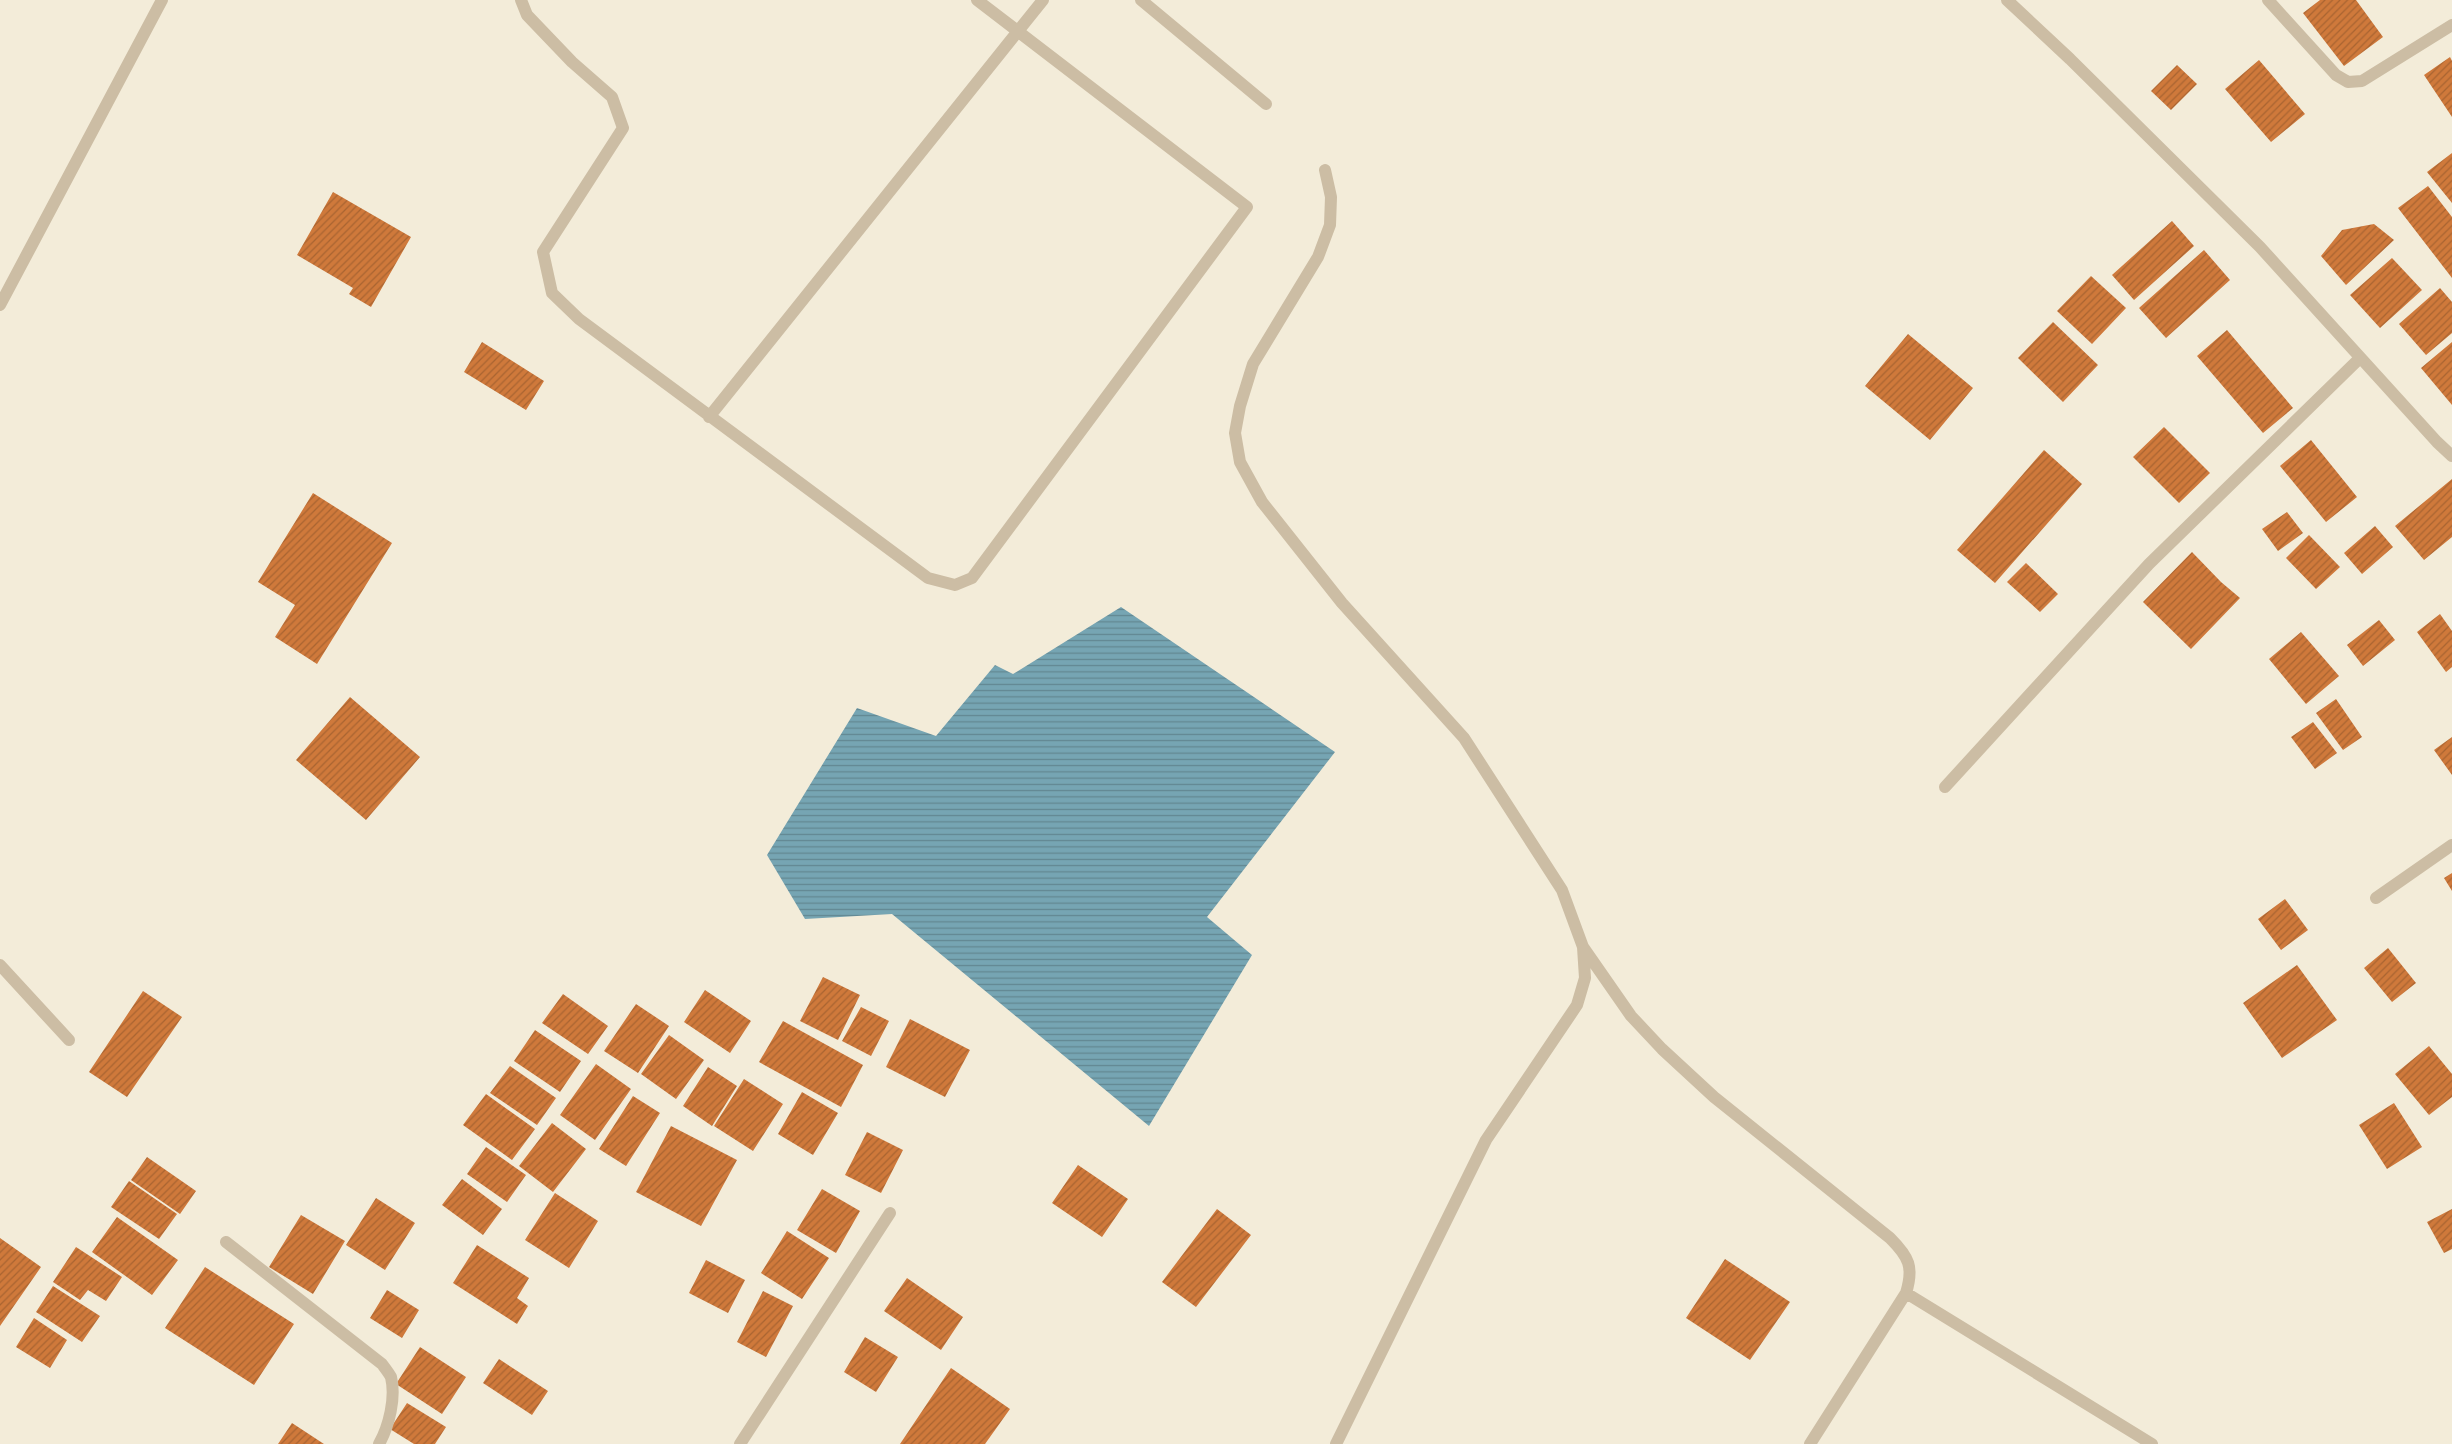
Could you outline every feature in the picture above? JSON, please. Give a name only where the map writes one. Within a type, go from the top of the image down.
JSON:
[{"type":"street","points":[[0,305],[162,0]]},
{"type":"street","points":[[521,0],[527,15],[572,62],[612,97],[623,128],[543,252],[552,293],[579,319],[928,578],[955,585],[972,578],[1247,207],[977,0]]},
{"type":"street","points":[[709,417],[1043,0]]},
{"type":"street","points":[[1141,0],[1266,104]]},
{"type":"street","points":[[2007,0],[2070,59],[2260,247],[2452,456]]},
{"type":"street","points":[[2268,0],[2336,75],[2348,82],[2362,81],[2452,25]]},
{"type":"street","points":[[1325,170],[1331,197],[1330,225],[1318,257],[1253,364],[1240,406],[1235,434],[1240,462],[1262,502],[1342,604],[1464,738],[1562,890],[1583,947],[1631,1016],[1714,1097],[1890,1238],[1903,1251],[1909,1262],[1911,1278],[1906,1293],[1810,1444]]},
{"type":"street","points":[[1945,787],[2149,564],[2360,358]]},
{"type":"street","points":[[2376,898],[2452,845]]},
{"type":"street","points":[[1336,1444],[1486,1140],[1577,1005],[1585,978],[1583,947]]},
{"type":"street","points":[[0,965],[69,1040]]},
{"type":"street","points":[[740,1444],[890,1214]]},
{"type":"street","points":[[226,1242],[382,1364],[391,1376],[392,1401],[388,1420],[379,1444]]},
{"type":"street","points":[[1906,1293],[2152,1444]]},
{"type":"water","points":[[1121,607],[1335,752],[1207,917],[1252,955],[1149,1126],[892,914],[805,919],[767,855],[857,708],[936,736],[995,665],[1013,674]]},
{"type":"building","points":[[2320,0],[2356,0],[2383,37],[2344,66],[2303,13]]},
{"type":"building","points":[[2450,57],[2452,61],[2452,117],[2424,75]]},
{"type":"building","points":[[2259,60],[2305,114],[2271,142],[2225,89]]},
{"type":"building","points":[[2177,65],[2197,84],[2171,110],[2151,91]]},
{"type":"building","points":[[2452,153],[2452,203],[2427,172]]},
{"type":"building","points":[[2428,186],[2452,217],[2452,278],[2398,208]]},
{"type":"building","points":[[333,192],[411,237],[371,307],[349,294],[353,288],[297,255]]},
{"type":"building","points":[[2172,221],[2194,246],[2134,300],[2112,275]]},
{"type":"building","points":[[2374,224],[2394,240],[2346,285],[2321,256],[2342,230]]},
{"type":"building","points":[[2204,250],[2230,280],[2166,338],[2139,308]]},
{"type":"building","points":[[2392,258],[2422,290],[2380,328],[2350,295]]},
{"type":"building","points":[[2091,276],[2126,308],[2092,344],[2057,311]]},
{"type":"building","points":[[2440,288],[2452,302],[2452,333],[2426,355],[2399,324]]},
{"type":"building","points":[[2053,322],[2098,365],[2063,402],[2018,358]]},
{"type":"building","points":[[2227,330],[2293,408],[2263,433],[2197,356]]},
{"type":"building","points":[[1908,334],[1973,388],[1930,440],[1865,386]]},
{"type":"building","points":[[482,342],[544,381],[526,410],[464,372]]},
{"type":"building","points":[[2452,342],[2452,405],[2421,368]]},
{"type":"building","points":[[2164,427],[2210,473],[2179,503],[2133,457]]},
{"type":"building","points":[[2311,440],[2357,497],[2326,522],[2280,466]]},
{"type":"building","points":[[2044,450],[2082,484],[1995,583],[1957,550]]},
{"type":"building","points":[[2452,479],[2452,537],[2424,560],[2395,526]]},
{"type":"building","points":[[313,493],[392,543],[317,664],[275,637],[295,605],[258,582]]},
{"type":"building","points":[[2287,512],[2303,533],[2278,551],[2262,529]]},
{"type":"building","points":[[2375,526],[2393,547],[2362,574],[2344,553]]},
{"type":"building","points":[[2309,535],[2340,567],[2316,589],[2286,558]]},
{"type":"building","points":[[2192,552],[2221,582],[2240,598],[2191,649],[2143,602]]},
{"type":"building","points":[[2026,563],[2058,594],[2040,612],[2007,582]]},
{"type":"building","points":[[2440,614],[2452,631],[2452,667],[2446,672],[2417,632]]},
{"type":"building","points":[[2379,620],[2395,640],[2363,666],[2347,645]]},
{"type":"building","points":[[2301,632],[2339,676],[2306,704],[2269,659]]},
{"type":"building","points":[[350,697],[420,757],[366,820],[296,760]]},
{"type":"building","points":[[2336,699],[2362,737],[2343,750],[2316,713]]},
{"type":"building","points":[[2313,722],[2337,753],[2315,769],[2291,737]]},
{"type":"building","points":[[2452,737],[2452,775],[2434,750]]},
{"type":"building","points":[[2452,873],[2452,891],[2444,878]]},
{"type":"building","points":[[2285,899],[2308,930],[2281,950],[2258,919]]},
{"type":"building","points":[[2388,948],[2416,983],[2392,1002],[2364,968]]},
{"type":"building","points":[[2297,965],[2337,1020],[2282,1058],[2243,1003]]},
{"type":"building","points":[[823,977],[860,995],[838,1040],[800,1021]]},
{"type":"building","points":[[705,990],[751,1021],[730,1053],[684,1022]]},
{"type":"building","points":[[143,991],[182,1017],[127,1097],[89,1072]]},
{"type":"building","points":[[563,994],[608,1026],[588,1054],[542,1023]]},
{"type":"building","points":[[636,1004],[669,1026],[638,1073],[604,1051]]},
{"type":"building","points":[[861,1007],[889,1021],[871,1056],[842,1041]]},
{"type":"building","points":[[910,1019],[970,1050],[945,1097],[886,1067]]},
{"type":"building","points":[[783,1021],[863,1065],[841,1107],[759,1062]]},
{"type":"building","points":[[535,1030],[581,1061],[560,1092],[514,1061]]},
{"type":"building","points":[[669,1035],[704,1060],[676,1099],[641,1074]]},
{"type":"building","points":[[2429,1046],[2452,1074],[2452,1097],[2429,1115],[2395,1074]]},
{"type":"building","points":[[596,1064],[631,1089],[595,1140],[560,1115]]},
{"type":"building","points":[[510,1066],[556,1098],[537,1125],[490,1093]]},
{"type":"building","points":[[708,1067],[737,1086],[712,1126],[683,1106]]},
{"type":"building","points":[[744,1079],[783,1104],[753,1151],[714,1126]]},
{"type":"building","points":[[802,1092],[838,1113],[813,1155],[778,1134]]},
{"type":"building","points":[[486,1094],[535,1129],[512,1160],[463,1125]]},
{"type":"building","points":[[633,1096],[660,1113],[626,1166],[599,1149]]},
{"type":"building","points":[[2394,1103],[2422,1147],[2387,1169],[2359,1125]]},
{"type":"building","points":[[552,1123],[586,1149],[553,1192],[519,1166]]},
{"type":"building","points":[[671,1126],[737,1160],[701,1226],[636,1192]]},
{"type":"building","points":[[867,1132],[903,1150],[881,1193],[845,1175]]},
{"type":"building","points":[[486,1147],[526,1175],[507,1202],[467,1174]]},
{"type":"building","points":[[147,1157],[196,1191],[180,1214],[131,1180]]},
{"type":"building","points":[[1078,1165],[1128,1199],[1102,1237],[1052,1203]]},
{"type":"building","points":[[462,1179],[502,1209],[483,1235],[442,1205]]},
{"type":"building","points":[[129,1181],[177,1214],[159,1239],[111,1207]]},
{"type":"building","points":[[822,1189],[860,1211],[836,1253],[797,1230]]},
{"type":"building","points":[[555,1193],[598,1221],[569,1268],[525,1240]]},
{"type":"building","points":[[376,1198],[415,1223],[385,1270],[346,1245]]},
{"type":"building","points":[[1217,1209],[1251,1235],[1196,1307],[1162,1282]]},
{"type":"building","points":[[2452,1209],[2452,1249],[2444,1253],[2427,1222]]},
{"type":"building","points":[[301,1215],[345,1241],[313,1294],[269,1267]]},
{"type":"building","points":[[117,1217],[178,1260],[152,1295],[92,1252]]},
{"type":"building","points":[[787,1231],[829,1258],[802,1299],[761,1273]]},
{"type":"building","points":[[0,1238],[41,1267],[0,1326]]},
{"type":"building","points":[[477,1245],[529,1278],[517,1298],[528,1306],[517,1324],[453,1283]]},
{"type":"building","points":[[76,1247],[122,1277],[106,1301],[88,1290],[80,1300],[53,1282]]},
{"type":"building","points":[[1725,1259],[1790,1302],[1750,1360],[1686,1318]]},
{"type":"building","points":[[706,1260],[745,1280],[728,1313],[689,1293]]},
{"type":"building","points":[[205,1267],[294,1324],[254,1385],[165,1328]]},
{"type":"building","points":[[907,1278],[963,1317],[941,1350],[884,1311]]},
{"type":"building","points":[[53,1286],[100,1316],[82,1342],[36,1312]]},
{"type":"building","points":[[387,1290],[419,1310],[402,1338],[370,1318]]},
{"type":"building","points":[[763,1291],[793,1306],[766,1357],[737,1342]]},
{"type":"building","points":[[34,1318],[67,1340],[50,1368],[16,1347]]},
{"type":"building","points":[[865,1337],[898,1357],[876,1392],[844,1372]]},
{"type":"building","points":[[420,1347],[466,1377],[442,1414],[396,1384]]},
{"type":"building","points":[[499,1359],[548,1391],[532,1415],[483,1383]]},
{"type":"building","points":[[951,1368],[1010,1409],[985,1444],[900,1444]]},
{"type":"building","points":[[407,1403],[446,1427],[435,1444],[414,1444],[390,1429]]},
{"type":"building","points":[[292,1423],[324,1444],[278,1444]]}]
